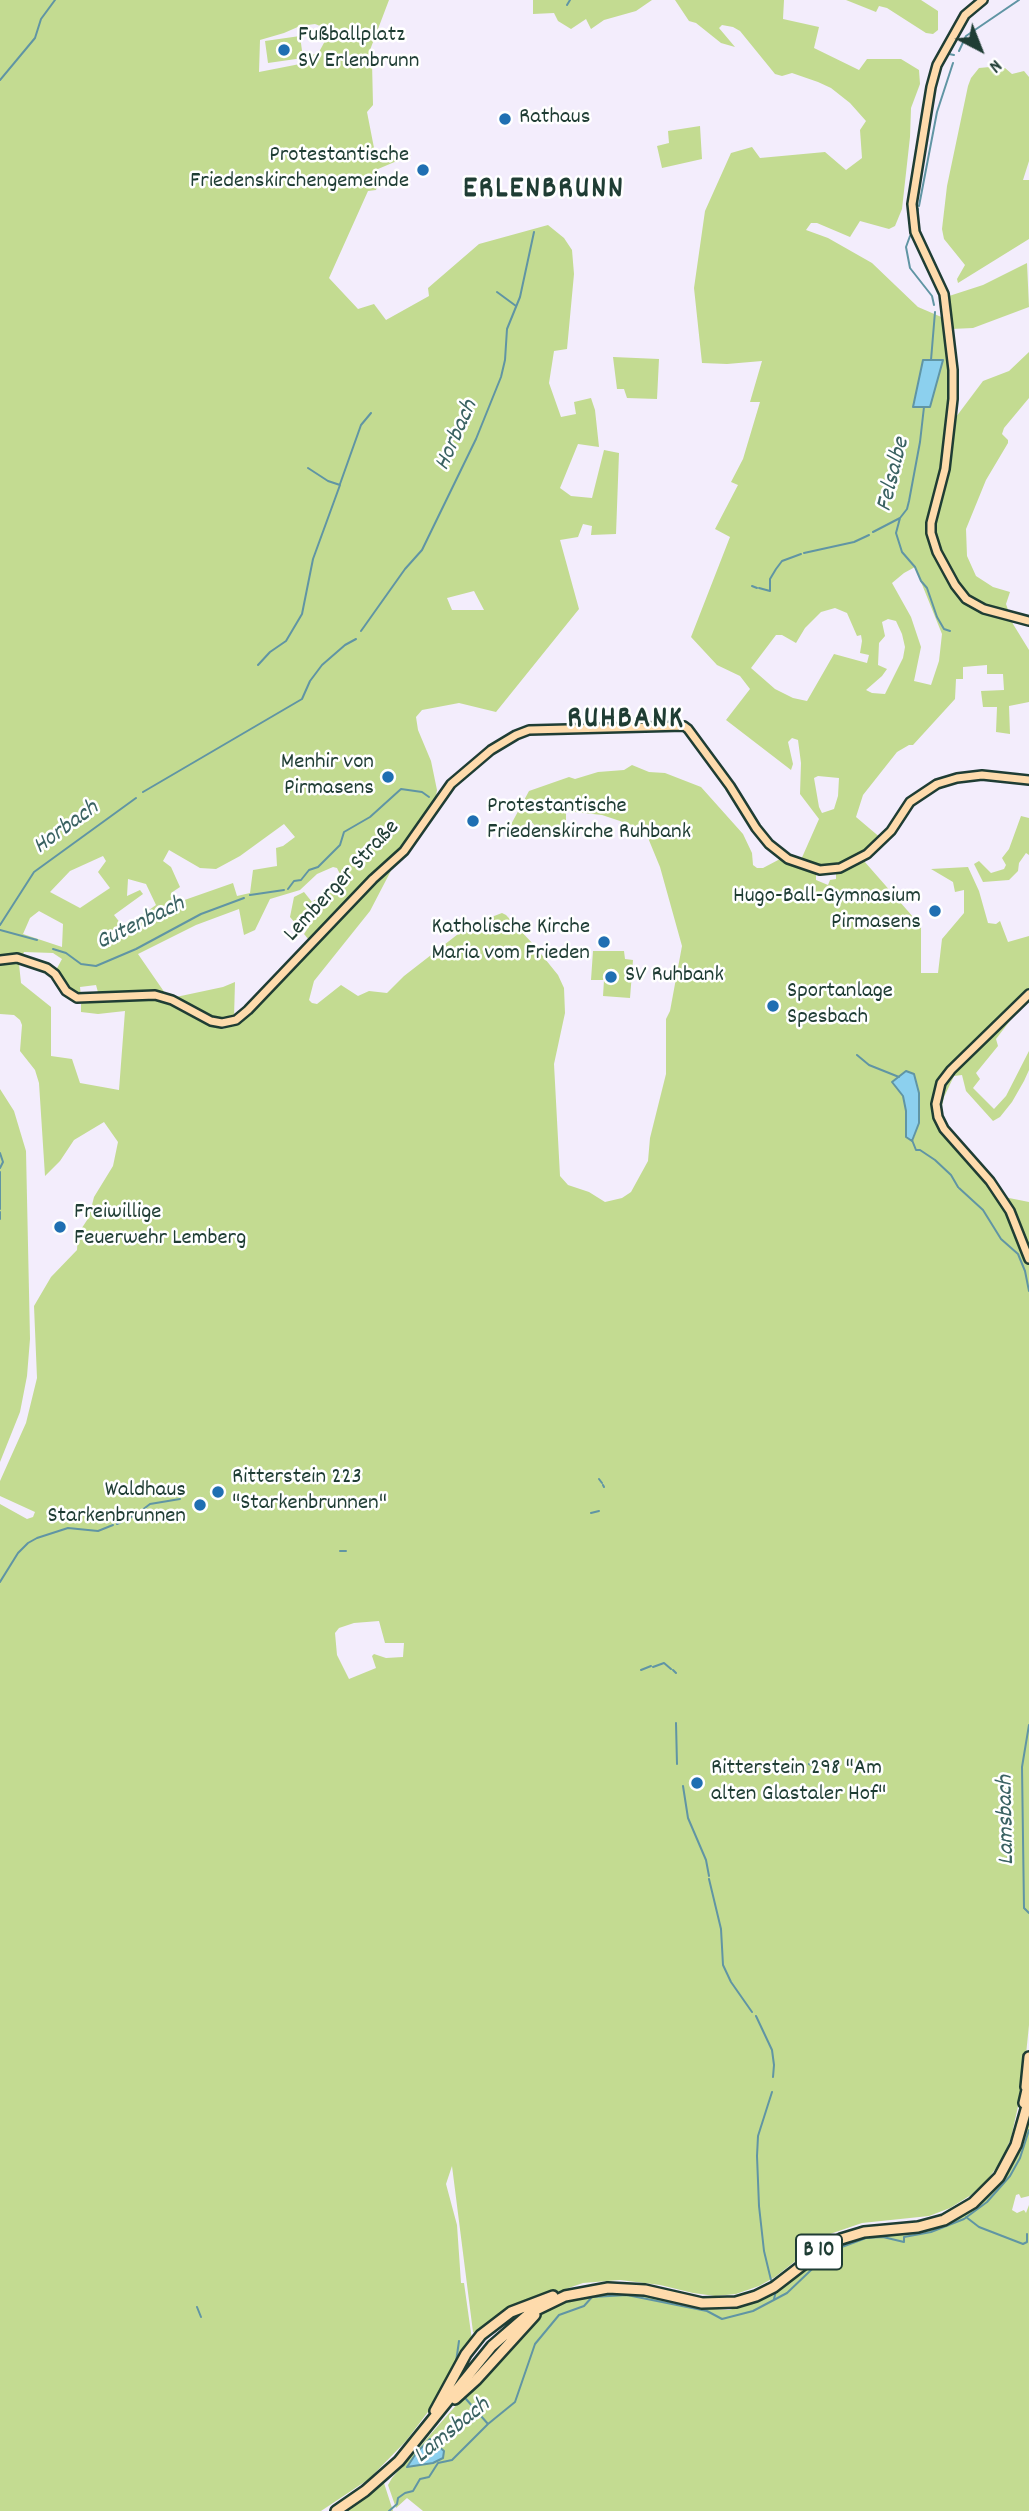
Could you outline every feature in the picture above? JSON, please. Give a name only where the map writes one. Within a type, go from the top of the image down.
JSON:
[{"type":"highway","points":[[1028,2101],[1029,2057]]},
{"type":"highway","name":"B 10","points":[[555,2298],[586,2287],[626,2284],[702,2299],[734,2298],[772,2284],[819,2247],[839,2235],[863,2228],[917,2223],[942,2216],[971,2200],[996,2174],[1014,2141],[1028,2101],[1029,2081]]},
{"type":"highway","points":[[336,2511],[384,2476],[408,2451],[434,2416],[467,2354],[487,2329],[511,2312],[555,2298]]},
{"type":"highway","points":[[328,2511],[381,2473],[434,2416],[476,2380],[530,2319],[555,2298]]},
{"type":"main road","points":[[983,0],[965,15],[937,65],[912,204],[914,228],[940,284],[949,322],[954,388],[944,473],[931,523],[931,533],[937,552],[961,595],[973,604],[1029,621]]},
{"type":"main road","name":"Lemberger Straße","points":[[0,960],[17,958],[47,968],[55,974],[66,991],[77,998],[150,994],[172,1000],[211,1021],[222,1023],[236,1020],[404,851],[452,784],[491,750],[525,731],[676,725],[686,727],[769,844],[794,862],[820,870],[840,868],[865,856],[887,835],[910,802],[932,786],[957,778],[982,775],[1029,780]]},
{"type":"main road","points":[[1029,995],[951,1070],[941,1083],[936,1104],[944,1129],[990,1181],[1010,1211],[1029,1259]]},
{"type":"green space","points":[[0,0],[389,0],[370,50],[373,105],[367,112],[375,153],[411,155],[378,169],[372,182],[377,187],[376,190],[368,191],[329,278],[358,309],[374,304],[386,320],[429,296],[428,288],[479,244],[548,225],[564,238],[572,250],[574,274],[567,349],[554,351],[549,383],[561,417],[576,414],[574,402],[591,398],[599,447],[578,444],[560,488],[571,496],[592,498],[604,450],[619,453],[616,534],[591,535],[592,526],[583,524],[578,537],[560,540],[579,609],[496,712],[459,703],[422,710],[416,717],[418,730],[431,761],[436,796],[409,836],[370,911],[314,981],[309,1000],[317,1004],[341,985],[358,996],[369,991],[387,993],[404,976],[462,931],[502,913],[506,915],[558,975],[564,988],[565,1013],[554,1064],[560,1176],[568,1185],[589,1192],[605,1202],[622,1198],[631,1192],[648,1161],[650,1138],[666,1074],[666,1019],[670,1011],[682,946],[660,867],[646,833],[632,825],[602,815],[566,811],[566,825],[543,835],[530,820],[516,835],[508,830],[529,791],[569,777],[575,779],[598,772],[624,770],[632,765],[649,772],[665,773],[701,787],[743,834],[752,853],[753,865],[757,868],[763,868],[780,859],[816,873],[816,880],[828,885],[830,880],[836,879],[836,873],[864,861],[921,926],[921,973],[938,973],[942,939],[964,913],[964,890],[955,892],[953,882],[931,869],[968,867],[979,891],[988,923],[996,924],[1000,921],[1008,942],[1029,936],[1029,996],[996,1039],[998,1046],[976,1073],[980,1079],[973,1088],[994,1109],[1006,1096],[1029,1051],[1029,1070],[1024,1081],[1012,1102],[1000,1117],[993,1121],[966,1091],[962,1075],[954,1076],[944,1097],[940,1115],[944,1132],[1004,1197],[1029,1202],[1029,2025],[1023,2084],[1011,2138],[1002,2160],[988,2179],[971,2195],[950,2208],[929,2216],[862,2223],[830,2234],[775,2277],[736,2294],[715,2296],[620,2280],[583,2283],[514,2307],[492,2320],[477,2335],[473,2332],[452,2166],[446,2184],[457,2225],[461,2283],[464,2283],[472,2340],[440,2396],[406,2441],[369,2479],[321,2511],[0,2511],[0,1504],[27,1519],[33,1517],[35,1512],[0,1496],[0,1481],[26,1423],[37,1378],[34,1306],[51,1277],[77,1250],[78,1234],[89,1217],[94,1197],[113,1166],[118,1142],[104,1122],[74,1140],[60,1161],[45,1176],[39,1083],[35,1070],[20,1051],[20,1020],[14,1015],[0,1014]],"holes":[[[315,24],[323,27],[325,41],[319,52],[306,58],[305,63],[259,72],[260,40],[300,26]],[[474,591],[484,610],[452,610],[447,598]],[[284,824],[295,837],[276,848],[277,866],[253,870],[250,893],[237,896],[233,883],[176,903],[171,893],[180,887],[171,867],[163,861],[169,850],[200,868],[216,869],[240,856]],[[103,856],[106,861],[98,872],[110,888],[80,908],[50,892],[70,871]],[[333,867],[337,868],[342,878],[312,902],[304,892],[294,897],[290,917],[296,924],[308,912],[314,919],[304,934],[313,945],[242,1021],[223,1029],[169,1001],[148,996],[87,1000],[81,1004],[81,1012],[98,1014],[125,1011],[119,1090],[80,1083],[72,1059],[51,1056],[51,1007],[21,983],[19,964],[24,952],[53,953],[62,959],[55,972],[74,996],[81,997],[80,987],[96,985],[99,996],[150,992],[167,996],[138,954],[196,925],[239,909],[244,935],[255,930],[270,899],[300,890],[317,874]],[[128,879],[146,884],[156,905],[124,928],[114,915],[143,894],[140,890],[127,896]],[[39,911],[63,924],[62,947],[23,934],[30,918]],[[892,1082],[918,1085],[919,1123],[913,1140],[906,1137],[905,1102],[900,1090]],[[379,1621],[385,1643],[404,1643],[403,1657],[386,1658],[374,1654],[372,1656],[376,1668],[349,1679],[337,1655],[335,1633],[339,1628],[354,1623]]]},
{"type":"green space","points":[[533,0],[652,0],[636,11],[604,20],[591,29],[586,19],[571,29],[558,21],[554,13],[533,14]]},
{"type":"green space","points":[[675,0],[784,0],[783,19],[819,27],[814,48],[859,70],[867,59],[901,59],[919,70],[920,84],[911,108],[902,209],[895,226],[889,229],[860,221],[850,237],[817,223],[811,223],[806,230],[828,238],[872,263],[918,307],[946,319],[951,357],[950,415],[956,417],[983,381],[1009,371],[1029,352],[1029,398],[1004,428],[1002,434],[1008,443],[986,480],[966,529],[967,556],[976,576],[993,587],[1010,592],[1006,604],[1013,624],[1029,650],[1029,702],[1009,706],[1010,734],[996,732],[997,707],[983,707],[981,691],[1004,690],[1003,674],[987,674],[987,665],[963,667],[963,679],[956,679],[955,699],[913,745],[897,752],[863,795],[856,817],[882,839],[849,863],[826,868],[800,862],[819,819],[800,794],[801,763],[798,740],[792,738],[788,742],[793,764],[791,770],[726,720],[750,689],[740,676],[717,665],[691,637],[730,537],[715,529],[738,485],[731,482],[743,459],[760,402],[750,402],[762,361],[702,363],[694,288],[705,211],[731,153],[752,147],[760,158],[825,152],[846,170],[862,158],[860,130],[866,121],[850,103],[831,88],[792,73],[782,76],[775,74],[740,31],[733,27],[722,25],[719,28],[735,47],[721,43],[696,23],[689,21]],"holes":[[[915,567],[942,634],[939,661],[931,685],[914,681],[921,647],[911,617],[892,583]],[[835,608],[847,613],[857,636],[861,635],[860,653],[869,655],[867,663],[834,654],[807,701],[793,698],[775,689],[751,668],[776,635],[782,635],[796,643],[805,628],[821,612]],[[888,619],[896,621],[905,647],[903,658],[885,694],[866,690],[887,669],[878,665],[879,643],[885,636],[882,622]],[[814,778],[839,778],[834,809],[822,813]]]},
{"type":"green space","points":[[846,0],[921,0],[938,11],[938,30],[933,34],[926,33],[887,8],[879,6],[876,12]]},
{"type":"green space","name":"Fußballplatz SV Erlenbrunn","points":[[300,36],[303,58],[268,63],[265,41]]},
{"type":"green space","points":[[979,68],[1005,68],[1012,74],[1024,71],[1029,77],[1029,161],[1023,180],[1029,180],[1029,239],[958,283],[957,279],[965,265],[944,239],[942,229],[947,186],[968,86]]},
{"type":"green space","points":[[700,126],[702,159],[662,168],[657,146],[669,143],[668,131]]},
{"type":"green space","points":[[1027,263],[1029,307],[973,328],[951,329],[946,297],[983,285]]},
{"type":"green space","points":[[613,357],[659,359],[657,399],[627,398],[624,389],[617,389]]},
{"type":"green space","points":[[1021,816],[1029,818],[1029,855],[1026,853],[1019,863],[1018,871],[1009,880],[983,882],[974,864],[979,861],[991,873],[1004,869],[1006,865],[1002,858],[1009,849]]},
{"type":"green space","name":"SV Ruhbank","points":[[593,951],[624,951],[625,959],[633,960],[630,998],[603,996],[604,980],[591,980]]},
{"type":"green space","points":[[235,982],[234,1018],[214,1020],[174,1000],[176,997]]},
{"type":"green space","points":[[0,1089],[14,1111],[26,1151],[30,1339],[20,1412],[0,1462]]},
{"type":"green space","points":[[1029,2116],[1029,2196],[1021,2198],[1019,2194],[1016,2195],[1012,2210],[1017,2213],[1024,2210],[1026,2213],[1029,2205],[1029,2511],[423,2511],[407,2498],[396,2508],[388,2485],[392,2478],[459,2402],[500,2363],[501,2356],[548,2308],[587,2296],[622,2292],[713,2309],[729,2310],[754,2303],[780,2291],[814,2261],[842,2243],[875,2235],[920,2231],[961,2216],[983,2200],[1006,2174],[1021,2146]]},
{"type":"green space","points":[[471,2388],[449,2409],[419,2446],[384,2483],[393,2511],[345,2511],[369,2496],[368,2494],[418,2446],[449,2407]]},
{"type":"water","points":[[923,360],[943,360],[930,407],[913,407]]},
{"type":"water","points":[[906,1071],[914,1074],[919,1093],[919,1123],[912,1141],[906,1137],[903,1096],[892,1082]]},
{"type":"water","points":[[430,2439],[444,2451],[443,2458],[433,2463],[407,2467],[417,2452]]},
{"type":"waterway","points":[[0,80],[35,38],[41,19],[55,0]]},
{"type":"waterway","points":[[567,5],[570,0]]},
{"type":"waterway","name":"Felsalbe","points":[[959,51],[966,36],[1019,0]]},
{"type":"waterway","points":[[948,51],[954,55]]},
{"type":"waterway","name":"Felsalbe","points":[[919,206],[937,112],[953,63]]},
{"type":"waterway","name":"Felsalbe","points":[[916,219],[918,209]]},
{"type":"waterway","name":"Horbach","points":[[361,631],[405,569],[422,550],[476,439],[501,377],[507,329],[520,297],[534,232]]},
{"type":"waterway","name":"Felsalbe","points":[[910,236],[906,247],[910,268],[932,296],[934,305]]},
{"type":"waterway","points":[[497,292],[516,306]]},
{"type":"waterway","name":"Felsalbe","points":[[931,360],[935,312]]},
{"type":"waterway","name":"Felsalbe","points":[[924,407],[909,501],[896,533],[902,552],[915,567],[927,588],[937,617],[944,629],[950,631]]},
{"type":"waterway","points":[[340,484],[361,425],[371,413]]},
{"type":"waterway","points":[[258,665],[286,641],[302,614],[313,559],[340,485],[308,468]]},
{"type":"waterway","points":[[873,532],[900,518]]},
{"type":"waterway","points":[[804,553],[854,542],[869,535]]},
{"type":"waterway","points":[[759,588],[770,591],[770,579],[782,561],[801,554]]},
{"type":"waterway","points":[[752,586],[757,588]]},
{"type":"waterway","name":"Horbach","points":[[143,792],[302,699],[310,681],[322,665],[356,639]]},
{"type":"waterway","name":"Gutenbach","points":[[288,889],[294,881],[301,880],[309,870],[318,867],[340,845],[344,832],[370,817],[401,789],[422,792],[429,797]]},
{"type":"waterway","name":"Horbach","points":[[0,925],[34,872],[136,798]]},
{"type":"waterway","name":"Gutenbach","points":[[250,895],[284,890]]},
{"type":"waterway","name":"Gutenbach","points":[[53,949],[66,953],[81,964],[96,966],[136,949],[201,914],[244,898]]},
{"type":"waterway","name":"Gutenbach","points":[[0,930],[37,940]]},
{"type":"waterway","name":"Lamsbach","points":[[857,1055],[869,1065],[899,1077]]},
{"type":"waterway","name":"Lamsbach","points":[[912,1140],[916,1150],[935,1160],[951,1175],[958,1187]]},
{"type":"waterway","points":[[0,1153],[3,1162],[0,1168]]},
{"type":"waterway","points":[[0,1172],[0,1209]]},
{"type":"waterway","name":"Lamsbach","points":[[959,1188],[983,1210],[1001,1239],[1018,1254],[1029,1291]]},
{"type":"waterway","points":[[0,1212],[0,1219]]},
{"type":"waterway","points":[[599,1479],[602,1483]]},
{"type":"waterway","points":[[214,1496],[217,1492]]},
{"type":"waterway","points":[[117,1524],[150,1504],[180,1499]]},
{"type":"waterway","points":[[591,1513],[599,1511]]},
{"type":"waterway","points":[[0,1582],[18,1553],[37,1538],[68,1528],[98,1531],[113,1525]]},
{"type":"waterway","points":[[340,1551],[346,1551]]},
{"type":"waterway","points":[[653,1667],[664,1663],[671,1669]]},
{"type":"waterway","points":[[641,1670],[651,1666]]},
{"type":"waterway","points":[[673,1670],[676,1673]]},
{"type":"waterway","points":[[676,1723],[677,1764]]},
{"type":"waterway","name":"Lamsbach","points":[[1029,1725],[1022,1767],[1024,1908],[1029,1913]]},
{"type":"waterway","points":[[683,1786],[688,1818],[706,1860],[709,1876]]},
{"type":"waterway","points":[[709,1879],[721,1929],[723,1965],[731,1982],[752,2012]]},
{"type":"waterway","points":[[756,2016],[772,2050],[773,2077]]},
{"type":"waterway","points":[[771,2280],[764,2251],[757,2156],[758,2136],[772,2092]]},
{"type":"waterway","name":"Lamsbach","points":[[389,2511],[397,2504],[398,2498],[413,2491],[420,2479],[429,2477],[438,2463],[452,2460],[488,2424],[515,2402],[535,2344],[559,2315],[584,2306],[592,2297],[627,2295],[707,2311],[722,2319],[753,2311],[787,2293],[831,2251],[866,2238],[883,2237],[904,2242],[904,2237],[931,2232],[964,2219],[987,2202],[1010,2176],[1020,2158],[1029,2130]]},
{"type":"waterway","points":[[966,2217],[979,2227],[1023,2244],[1027,2242],[1027,2234]]},
{"type":"waterway","points":[[774,2299],[776,2291]]},
{"type":"waterway","points":[[197,2307],[201,2317]]},
{"type":"waterway","points":[[456,2362],[459,2341]]},
{"type":"waterway","points":[[466,2399],[488,2424]]},
{"type":"place","name":"Fußballplatz SV Erlenbrunn","points":[[284,50]]},
{"type":"place","name":"Rathaus","points":[[505,119]]},
{"type":"place","name":"Protestantische Friedenskirchengemeinde","points":[[423,170]]},
{"type":"place","name":"Menhir von Pirmasens","points":[[388,777]]},
{"type":"place","name":"Protestantische Friedenskirche Ruhbank","points":[[473,821]]},
{"type":"place","name":"Hugo-Ball-Gymnasium Pirmasens","points":[[935,911]]},
{"type":"place","name":"Katholische Kirche Maria vom Frieden","points":[[604,942]]},
{"type":"place","name":"SV Ruhbank","points":[[611,977]]},
{"type":"place","name":"Sportanlage Spesbach","points":[[773,1006]]},
{"type":"place","name":"Freiwillige Feuerwehr Lemberg","points":[[60,1227]]},
{"type":"place","name":"Ritterstein 223 \"Starkenbrunnen\"","points":[[218,1492]]},
{"type":"place","name":"Waldhaus Starkenbrunnen","points":[[200,1505]]},
{"type":"place","name":"Ritterstein 298 \"Am alten Glastaler Hof\"","points":[[697,1783]]},
{"type":"district","name":"ERLENBRUNN","points":[[544,192]]},
{"type":"district","name":"RUHBANK","points":[[626,722]]}]
